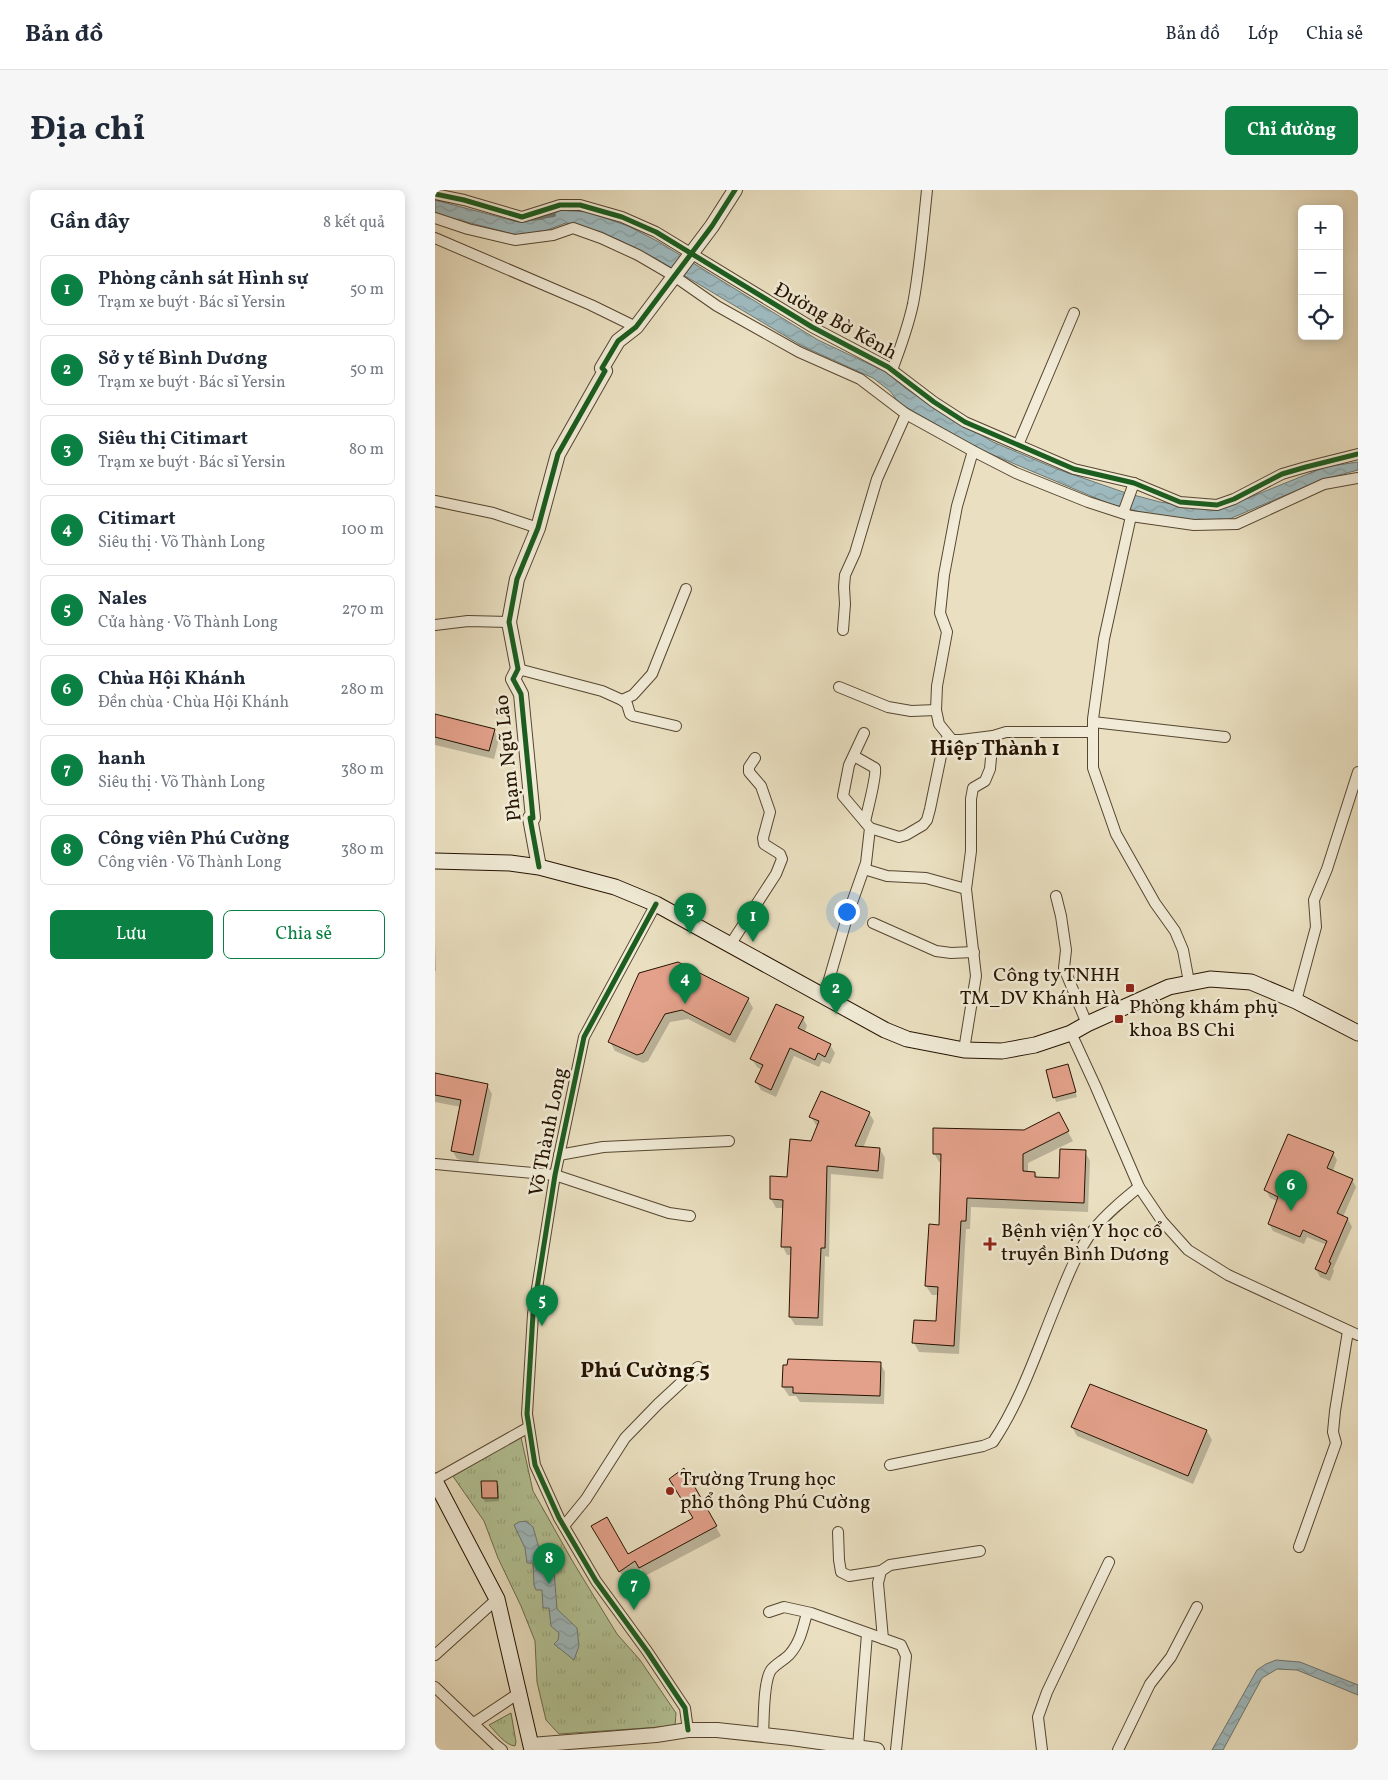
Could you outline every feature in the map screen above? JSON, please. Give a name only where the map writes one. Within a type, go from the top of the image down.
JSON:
[{"type":"main road","points":[[435,861],[510,863],[539,866],[615,887],[656,904],[824,997],[907,1040],[964,1050],[1002,1051],[1035,1045],[1071,1033],[1169,987],[1210,979],[1251,982],[1296,1001],[1358,1033]]},
{"type":"main road","points":[[435,1481],[497,1600],[531,1747]]},
{"type":"street","points":[[691,253],[712,226],[735,190]]},
{"type":"street","points":[[892,370],[906,332],[913,305],[927,190]]},
{"type":"street","name":"Đường Bờ Kênh","points":[[435,194],[464,200],[521,217],[560,205],[581,206],[622,216],[656,232],[803,322],[892,370],[934,402],[965,422],[1074,469],[1180,502],[1217,505],[1234,499],[1283,474],[1358,454]]},
{"type":"street","points":[[435,218],[469,229],[515,240],[553,235],[573,228],[638,254],[717,306],[799,352],[860,379],[906,414],[973,451],[1015,473],[1088,502],[1126,513],[1194,525],[1237,524],[1323,484],[1358,478]]},
{"type":"street","points":[[435,238],[636,327]]},
{"type":"street","name":"Phạm Ngũ Lão","points":[[539,866],[530,818],[533,818],[521,694],[513,679],[518,669],[509,622],[517,579],[538,528],[558,454],[605,370],[602,368],[618,340],[636,327],[691,253]]},
{"type":"street","points":[[1018,445],[1074,313]]},
{"type":"street","points":[[843,630],[845,575],[855,553],[877,479],[906,414]]},
{"type":"street","points":[[973,451],[957,506],[944,575],[940,613],[947,632],[937,686],[935,710],[939,724],[951,740],[993,736],[1006,732],[1093,727],[1225,737]]},
{"type":"street","points":[[1133,486],[1126,513],[1104,639],[1093,727],[1093,768],[1117,834],[1155,903],[1175,931],[1183,950],[1189,982]]},
{"type":"street","points":[[435,501],[493,513],[538,528]]},
{"type":"street","points":[[622,700],[633,695],[652,674],[687,589]]},
{"type":"street","points":[[435,624],[468,621],[509,622]]},
{"type":"street","points":[[518,669],[603,691],[627,704],[630,714],[633,716],[676,726]]},
{"type":"street","points":[[839,687],[887,707],[911,711],[935,710]]},
{"type":"street","points":[[864,733],[849,766],[843,796],[868,825],[899,837],[923,825],[930,810],[942,751],[949,736]]},
{"type":"street","points":[[964,1050],[976,976],[966,889],[971,851],[971,799],[973,788],[985,781],[990,769],[993,736]]},
{"type":"street","points":[[824,997],[848,914],[864,869],[873,782],[876,773],[875,768],[854,756]]},
{"type":"street","points":[[730,945],[777,874],[782,859],[780,854],[764,844],[763,838],[770,819],[770,812],[761,786],[749,772],[749,767],[755,758]]},
{"type":"street","points":[[1296,1001],[1316,927],[1314,900],[1327,869],[1358,772]]},
{"type":"street","points":[[864,869],[887,876],[926,878],[966,889]]},
{"type":"street","points":[[1056,896],[1066,950],[1064,968],[1087,1024]]},
{"type":"street","name":"Võ Thành Long","points":[[656,904],[584,1037],[555,1175],[533,1314],[527,1414],[535,1465],[564,1526],[596,1581],[647,1651],[685,1708],[688,1730]]},
{"type":"street","points":[[873,923],[936,950],[951,953],[974,952]]},
{"type":"street","points":[[1071,1033],[1139,1188],[1162,1221],[1188,1250],[1228,1275],[1354,1331],[1335,1411],[1333,1432],[1336,1444],[1299,1546]]},
{"type":"street","points":[[559,1155],[603,1147],[729,1141]]},
{"type":"street","points":[[435,1164],[555,1175],[669,1213],[690,1216]]},
{"type":"street","points":[[890,1465],[983,1446],[993,1442],[1016,1399],[1067,1275],[1078,1253],[1094,1229],[1116,1205],[1139,1188]]},
{"type":"street","points":[[564,1526],[586,1499],[625,1438],[698,1367]]},
{"type":"street","points":[[435,1481],[529,1427]]},
{"type":"street","points":[[838,1532],[841,1572],[849,1576],[881,1571],[890,1565],[980,1551]]},
{"type":"street","points":[[1042,1750],[1038,1717],[1047,1692],[1109,1562]]},
{"type":"street","points":[[881,1571],[878,1583],[883,1639]]},
{"type":"street","points":[[435,1655],[497,1600]]},
{"type":"street","points":[[769,1612],[784,1607],[901,1645],[906,1656],[896,1750]]},
{"type":"street","points":[[1118,1750],[1150,1684],[1171,1657],[1197,1607]]},
{"type":"street","points":[[763,1735],[765,1703],[771,1670],[788,1656],[796,1646],[807,1613]]},
{"type":"street","points":[[857,1747],[867,1634]]},
{"type":"street","points":[[435,1687],[502,1750]]},
{"type":"street","points":[[474,1723],[519,1693]]},
{"type":"street","points":[[531,1747],[688,1730],[717,1730],[877,1750]]},
{"type":"green space","points":[[520,1433],[533,1491],[617,1634],[640,1660],[676,1713],[675,1726],[559,1734],[546,1720],[537,1682],[535,1641],[498,1558],[484,1521],[450,1472]]},
{"type":"green space","points":[[511,1713],[515,1746],[504,1741],[489,1725]]},
{"type":"water","points":[[435,200],[518,222],[543,219],[561,210],[588,212],[628,226],[659,242],[818,340],[886,372],[905,388],[938,410],[993,442],[1057,469],[1126,493],[1160,502],[1206,509],[1226,507],[1325,467],[1358,462],[1358,470],[1321,480],[1227,520],[1185,520],[1144,513],[1110,504],[979,449],[899,403],[890,391],[873,378],[802,346],[655,258],[619,240],[566,223],[542,232],[517,235],[435,214]]},
{"type":"water","points":[[526,1521],[533,1527],[543,1562],[554,1571],[557,1609],[577,1628],[579,1646],[574,1660],[554,1644],[558,1640],[559,1633],[551,1626],[549,1608],[543,1608],[542,1590],[536,1590],[534,1585],[533,1563],[527,1563],[525,1548],[514,1525]]},
{"type":"water","points":[[1276,1660],[1300,1662],[1358,1685],[1358,1695],[1297,1670],[1277,1669],[1262,1678],[1223,1750],[1212,1750],[1257,1670]]},
{"type":"building","points":[[435,714],[495,729],[489,751],[435,737]]},
{"type":"building","points":[[678,962],[749,998],[730,1035],[682,1010],[665,1014],[643,1053],[637,1055],[608,1042],[639,973]]},
{"type":"building","points":[[776,1004],[804,1017],[798,1028],[831,1044],[825,1057],[818,1053],[815,1060],[790,1048],[771,1090],[755,1082],[763,1065],[750,1059]]},
{"type":"building","points":[[1068,1064],[1076,1092],[1053,1098],[1046,1070]]},
{"type":"building","points":[[435,1073],[488,1084],[473,1155],[451,1151],[461,1100],[435,1095]]},
{"type":"building","points":[[821,1091],[870,1112],[855,1146],[880,1148],[878,1171],[827,1166],[825,1248],[821,1248],[818,1318],[789,1317],[791,1247],[781,1247],[783,1200],[770,1199],[770,1176],[787,1177],[790,1139],[811,1141],[819,1121],[809,1117]]},
{"type":"building","points":[[1059,1112],[1069,1131],[1023,1154],[1023,1171],[1035,1172],[1035,1177],[1059,1178],[1060,1149],[1086,1150],[1084,1203],[967,1198],[966,1221],[961,1221],[954,1346],[912,1343],[914,1320],[936,1321],[938,1287],[925,1286],[929,1224],[939,1225],[941,1154],[933,1154],[933,1128],[1024,1130]]},
{"type":"building","points":[[1288,1134],[1334,1152],[1327,1168],[1353,1179],[1337,1213],[1348,1218],[1329,1262],[1331,1263],[1326,1274],[1315,1269],[1327,1241],[1303,1230],[1300,1237],[1268,1224],[1278,1197],[1264,1190]]},
{"type":"building","points":[[788,1359],[881,1362],[880,1396],[793,1393],[793,1387],[782,1387],[783,1365],[787,1365]]},
{"type":"building","points":[[1090,1384],[1207,1430],[1188,1476],[1071,1427]]},
{"type":"building","points":[[684,1468],[717,1526],[639,1568],[635,1561],[619,1572],[591,1526],[607,1517],[628,1554],[693,1518],[669,1479]]},
{"type":"building","points":[[481,1481],[497,1481],[498,1498],[482,1498]]},
{"type":"waterway","points":[[534,218],[554,215]]},
{"type":"cycle path","points":[[539,867],[530,818],[533,818],[521,694],[513,679],[518,669],[509,622],[517,579],[538,528],[558,454],[605,371],[602,368],[618,341],[636,327],[712,226],[735,190]]},
{"type":"cycle path","points":[[435,194],[464,200],[522,217],[560,205],[580,205],[622,217],[656,232],[812,327],[888,367],[934,402],[965,422],[1074,469],[1134,483],[1180,502],[1217,505],[1234,499],[1282,474],[1358,454]]},
{"type":"cycle path","points":[[656,904],[584,1037],[555,1175],[533,1314],[527,1414],[535,1465],[559,1518],[596,1581],[647,1651],[685,1708],[688,1730]]},
{"type":"place","name":"Siêu thị Citimart","points":[[690,934]]},
{"type":"place","name":"Phòng cảnh sát Hình sự","points":[[753,942]]},
{"type":"place","name":"Công ty TNHH TM_DV Khánh Hà","points":[[1130,988]]},
{"type":"place","name":"Citimart","points":[[685,1004]]},
{"type":"place","name":"Sở y tế Bình Dương","points":[[836,1014]]},
{"type":"place","name":"Phòng khám phụ khoa BS Chi","points":[[1119,1019]]},
{"type":"place","name":"Chùa Hội Khánh","points":[[1291,1211]]},
{"type":"place","name":"Bệnh viện Y học cổ truyền Bình Dương","points":[[990,1244]]},
{"type":"place","name":"Nales","points":[[542,1326]]},
{"type":"place","name":"Trường Trung học phổ thông Phú Cường","points":[[670,1491]]},
{"type":"place","name":"Công viên Phú Cường","points":[[549,1584]]},
{"type":"place","name":"hanh","points":[[634,1610]]},
{"type":"district","name":"Hiệp Thành 1","points":[[995,749]]},
{"type":"district","name":"Phú Cường 5","points":[[645,1371]]}]
